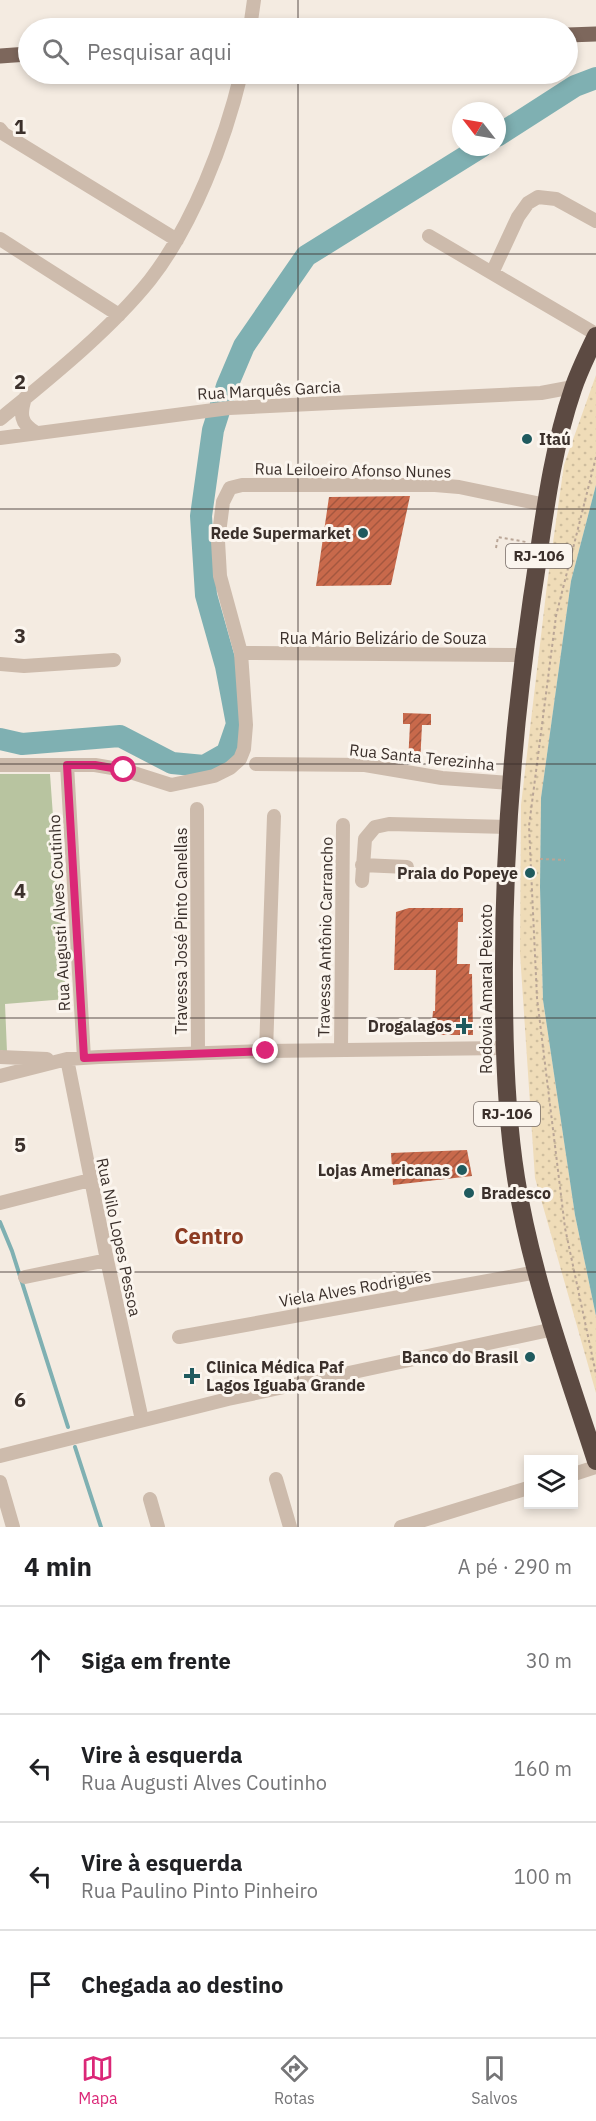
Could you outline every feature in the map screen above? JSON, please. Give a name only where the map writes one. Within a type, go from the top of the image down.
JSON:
[{"type":"highway","name":"Rodovia Amaral Peixoto","points":[[596,335],[573,387],[559,438],[540,544],[524,655],[511,783],[504,941],[504,1048],[507,1109],[516,1179],[537,1272],[596,1461]]},
{"type":"main road","points":[[578,35],[596,34]]},
{"type":"main road","points":[[0,56],[18,55]]},
{"type":"street","points":[[251,18],[254,0]]},
{"type":"street","points":[[0,419],[119,315],[150,279],[177,240],[211,167],[238,84]]},
{"type":"street","points":[[0,129],[4,134],[177,240]]},
{"type":"street","points":[[492,273],[518,217],[528,203],[538,197],[556,199],[596,221]]},
{"type":"street","points":[[429,236],[596,335]]},
{"type":"street","points":[[0,239],[119,315]]},
{"type":"street","name":"Rua Marquês Garcia","points":[[0,438],[229,408],[541,393],[573,387]]},
{"type":"street","points":[[541,393],[568,407]]},
{"type":"street","points":[[25,398],[21,416],[23,422],[35,432]]},
{"type":"street","name":"Rua Leiloeiro Afonso Nunes","points":[[242,653],[220,576],[218,541],[223,502],[230,488],[242,485],[344,491],[435,485],[459,487],[546,505]]},
{"type":"street","points":[[0,765],[113,767],[171,785],[214,776],[230,768],[240,759],[244,749],[246,725],[242,653]]},
{"type":"street","name":"Rua Mário Belizário de Souza","points":[[242,653],[524,655]]},
{"type":"street","points":[[0,664],[24,666],[114,660]]},
{"type":"street","name":"Rua Santa Terezinha","points":[[256,764],[365,765],[442,778],[511,783]]},
{"type":"street","name":"Rua Augusti Alves Coutinho","points":[[67,765],[84,1058]]},
{"type":"street","name":"Travessa José Pinto Canellas","points":[[197,809],[198,1053]]},
{"type":"street","points":[[266,1051],[274,816]]},
{"type":"street","points":[[362,881],[365,839],[375,826],[389,824],[508,827]]},
{"type":"street","name":"Travessa Antônio Carrancho","points":[[341,1050],[343,825]]},
{"type":"street","points":[[362,865],[407,867]]},
{"type":"street","points":[[6,1058],[67,1059],[266,1051],[504,1048]]},
{"type":"street","points":[[5,1074],[16,1068],[16,1062],[6,1058]]},
{"type":"street","points":[[5,1074],[67,1059]]},
{"type":"street","name":"Rua Nilo Lopes Pessoa","points":[[67,1059],[106,1260],[142,1420]]},
{"type":"street","points":[[0,1203],[90,1180]]},
{"type":"street","points":[[26,1277],[106,1260]]},
{"type":"street","name":"Viela Alves Rodrigues","points":[[179,1337],[537,1272]]},
{"type":"street","points":[[0,1456],[228,1399],[554,1329]]},
{"type":"street","points":[[578,1472],[596,1467]]},
{"type":"street","points":[[276,1479],[290,1527]]},
{"type":"street","points":[[0,1482],[13,1527]]},
{"type":"street","points":[[401,1527],[524,1489]]},
{"type":"street","points":[[150,1499],[158,1527]]},
{"type":"path","points":[[596,456],[556,616],[529,826],[538,1010],[565,1228],[596,1374]]},
{"type":"path","points":[[496,548],[498,537],[540,544]]},
{"type":"path","points":[[540,859],[565,860]]},
{"type":"sand","name":"Praia do Popeye","points":[[596,375],[596,485],[571,581],[541,798],[540,887],[543,1000],[575,1215],[596,1316],[596,1393],[535,1178],[520,953],[521,805],[547,585],[564,465]]},
{"type":"green space","points":[[0,774],[50,774],[66,999],[5,1004],[7,1052],[0,1050]]},
{"type":"water","points":[[596,485],[596,1316],[575,1215],[543,1000],[540,887],[541,798],[571,581]]},
{"type":"building","name":"Rede Supermarket","points":[[410,496],[391,585],[316,586],[329,497]]},
{"type":"building","points":[[403,713],[431,714],[431,725],[422,725],[420,765],[408,763],[410,724],[403,724]]},
{"type":"building","points":[[409,908],[463,908],[463,922],[458,922],[457,964],[470,964],[473,1035],[431,1035],[433,1011],[435,1011],[436,970],[394,970],[396,912]]},
{"type":"building","points":[[467,1150],[472,1176],[393,1185],[391,1153]]},
{"type":"waterway","points":[[506,130],[575,86],[596,78]]},
{"type":"waterway","points":[[0,739],[22,744],[120,736],[172,763],[204,766],[227,753],[237,724],[226,666],[206,595],[201,516],[213,430],[227,386],[244,346],[306,256],[467,156]]},
{"type":"waterway","points":[[0,1222],[12,1251],[68,1427]]},
{"type":"waterway","points":[[75,1447],[101,1527]]},
{"type":"place","name":"Itaú","points":[[527,439]]},
{"type":"place","name":"Rede Supermarket","points":[[363,533]]},
{"type":"place","name":"Praia do Popeye","points":[[530,873]]},
{"type":"place","name":"Drogalagos","points":[[464,1026]]},
{"type":"place","name":"Lojas Americanas","points":[[462,1170]]},
{"type":"place","name":"Bradesco","points":[[469,1193]]},
{"type":"place","name":"Banco do Brasil","points":[[530,1357]]},
{"type":"place","name":"Clinica Médica Paf Lagos Iguaba Grande","points":[[192,1376]]},
{"type":"district","name":"Centro","points":[[209,1236]]},
{"type":"route","points":[[124,770],[95,765],[67,765],[84,1058],[266,1051]]}]
